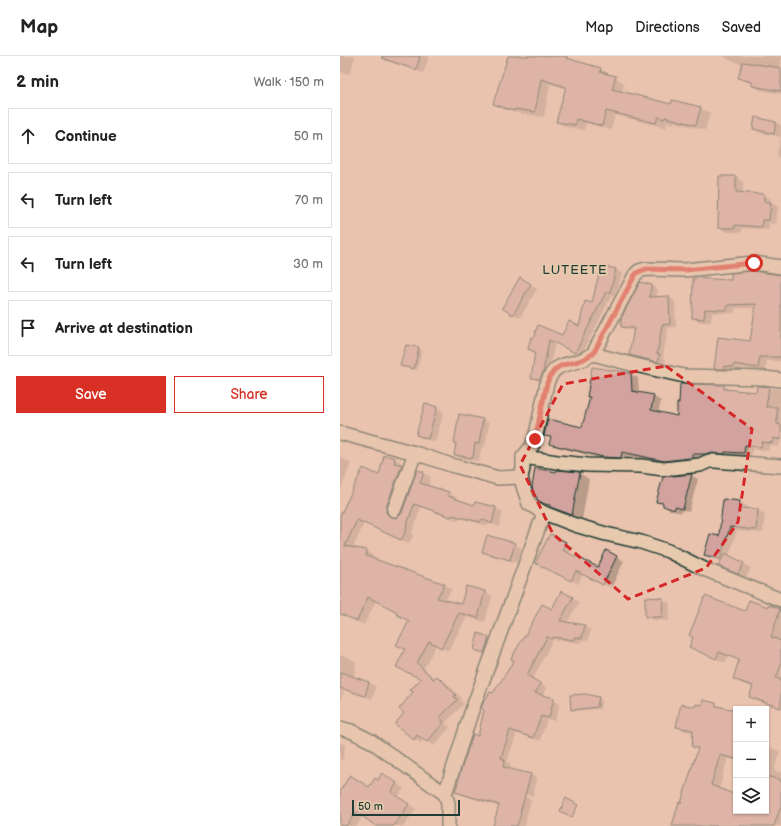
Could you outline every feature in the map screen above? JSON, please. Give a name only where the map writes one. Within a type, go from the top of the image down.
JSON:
[{"type":"street","points":[[781,266],[754,263],[685,270],[646,269],[638,272],[593,354],[584,359],[562,365],[552,372],[547,383],[535,439],[532,446],[523,457],[521,477],[529,504],[544,513],[575,525],[641,542],[668,551],[704,569],[781,600]]},
{"type":"street","points":[[593,354],[684,376],[757,377],[781,380]]},
{"type":"street","points":[[340,432],[498,478],[521,477]]},
{"type":"street","points":[[394,510],[415,454]]},
{"type":"street","points":[[523,457],[588,465],[641,466],[664,469],[700,465],[714,461],[781,466]]},
{"type":"street","points":[[445,794],[472,710],[544,513]]},
{"type":"street","points":[[340,728],[351,730],[371,741],[445,794],[448,803],[448,826]]},
{"type":"highlighted area","points":[[666,366],[752,429],[738,522],[706,568],[628,599],[553,534],[520,465],[563,384]]},
{"type":"building","points":[[382,56],[420,56],[416,70],[382,58]]},
{"type":"building","points":[[508,56],[567,56],[566,58],[601,68],[600,72],[616,76],[612,89],[671,104],[672,100],[701,107],[696,125],[665,117],[664,119],[658,117],[656,123],[606,111],[602,126],[576,119],[575,125],[556,122],[566,87],[541,79],[535,112],[515,109],[514,111],[493,104]]},
{"type":"building","points":[[743,62],[781,68],[781,91],[752,86],[752,82],[738,78]]},
{"type":"building","points":[[755,117],[776,122],[774,134],[753,129]]},
{"type":"building","points":[[719,176],[736,176],[736,192],[764,194],[764,202],[771,202],[769,220],[762,220],[762,227],[735,225],[735,228],[718,228]]},
{"type":"building","points":[[601,265],[616,269],[610,293],[606,292],[575,353],[549,340],[543,372],[540,379],[531,378],[535,352],[528,349],[531,337],[534,338],[538,325],[562,335],[569,321],[579,326],[585,301],[592,303]]},
{"type":"building","points":[[752,271],[781,275],[781,357],[760,357],[758,368],[734,364],[734,367],[724,366],[724,369],[714,369],[718,337],[750,341],[756,304],[728,305],[727,310],[705,309],[704,319],[692,318],[693,278],[731,280],[731,273]]},
{"type":"building","points":[[520,277],[531,284],[513,315],[502,308]]},
{"type":"building","points":[[640,282],[652,285],[649,297],[669,296],[670,324],[662,325],[657,354],[660,354],[658,362],[629,355],[634,328],[621,327],[621,318]]},
{"type":"building","points":[[406,345],[419,347],[414,369],[400,366]]},
{"type":"building","points":[[592,367],[631,373],[632,391],[654,395],[651,410],[677,416],[677,403],[679,403],[680,384],[724,385],[724,389],[756,392],[757,386],[769,387],[766,407],[777,407],[777,424],[781,425],[781,440],[773,438],[772,443],[762,442],[761,447],[745,445],[744,453],[725,452],[725,454],[692,454],[692,457],[690,458],[664,461],[622,452],[621,458],[603,457],[549,444],[551,437],[544,436],[548,419],[582,427],[590,397],[587,397]]},
{"type":"building","points":[[425,403],[437,407],[428,439],[416,435]]},
{"type":"building","points":[[459,414],[483,419],[479,444],[475,443],[473,458],[454,455],[456,443],[454,443]]},
{"type":"building","points":[[384,455],[395,458],[394,463],[402,465],[386,507],[386,512],[391,517],[396,518],[402,513],[417,470],[424,472],[420,483],[449,492],[448,496],[474,505],[475,502],[496,507],[492,524],[482,519],[480,522],[452,515],[451,517],[414,504],[406,528],[407,529],[401,540],[357,520],[345,546],[367,550],[366,556],[445,584],[437,598],[461,604],[466,586],[485,591],[478,618],[459,613],[441,648],[429,641],[417,663],[433,679],[437,676],[456,695],[454,696],[457,700],[439,718],[444,722],[427,742],[417,735],[414,740],[395,724],[404,713],[399,709],[413,692],[410,690],[421,679],[396,667],[405,649],[396,645],[409,621],[396,614],[397,612],[368,597],[357,621],[340,614],[340,516],[363,468],[379,475]]},
{"type":"building","points":[[535,468],[556,472],[557,470],[580,472],[572,515],[550,507],[550,505],[537,500],[532,487]]},
{"type":"building","points":[[692,474],[683,509],[675,507],[674,510],[663,506],[663,503],[656,502],[663,477]]},
{"type":"building","points":[[723,499],[740,501],[739,508],[758,509],[756,530],[730,527],[720,559],[704,555],[710,534],[719,536]]},
{"type":"building","points":[[550,534],[566,542],[562,550],[598,567],[606,550],[617,556],[603,585],[576,571],[571,581],[535,563]]},
{"type":"building","points":[[487,535],[515,543],[510,560],[482,552]]},
{"type":"building","points":[[725,553],[744,563],[738,574],[718,566]]},
{"type":"building","points":[[561,591],[573,597],[560,621],[585,625],[582,638],[574,637],[574,640],[553,637],[552,639],[547,637],[527,675],[541,684],[535,693],[554,698],[549,718],[541,716],[533,738],[510,730],[501,758],[505,760],[503,767],[531,774],[517,826],[493,826],[499,805],[455,792],[458,779],[473,734],[478,736],[484,710],[481,708],[483,703],[490,692],[493,693],[514,661],[511,659],[542,604],[552,609]]},
{"type":"building","points":[[705,596],[745,611],[749,600],[768,607],[769,605],[780,609],[771,637],[781,641],[781,666],[776,678],[781,680],[781,708],[749,697],[753,686],[733,679],[739,660],[719,652],[716,659],[689,647],[693,637],[689,635]]},
{"type":"building","points":[[645,597],[663,598],[662,617],[645,617]]},
{"type":"building","points":[[478,633],[489,637],[484,653],[474,650]]},
{"type":"building","points":[[340,672],[369,682],[365,696],[340,688]]},
{"type":"building","points":[[586,694],[599,697],[597,707],[571,710],[570,695]]},
{"type":"building","points":[[703,700],[716,703],[716,706],[733,709],[733,758],[720,755],[711,785],[733,794],[733,814],[769,814],[769,777],[781,780],[781,806],[774,826],[672,826],[679,802],[681,803],[698,748],[692,747],[693,730],[676,727],[681,704],[695,707],[696,704],[702,705]]},
{"type":"building","points":[[382,773],[397,783],[391,792],[409,804],[394,826],[376,826],[356,812],[346,826],[340,826],[340,791],[350,775],[369,787],[375,778],[378,780]]},
{"type":"building","points":[[566,798],[578,805],[572,817],[560,811]]},
{"type":"district","name":"LUTEETE","points":[[575,270]]},
{"type":"route","points":[[535,439],[549,376],[556,368],[562,365],[584,359],[593,354],[638,272],[646,269],[685,270],[754,263]]}]
